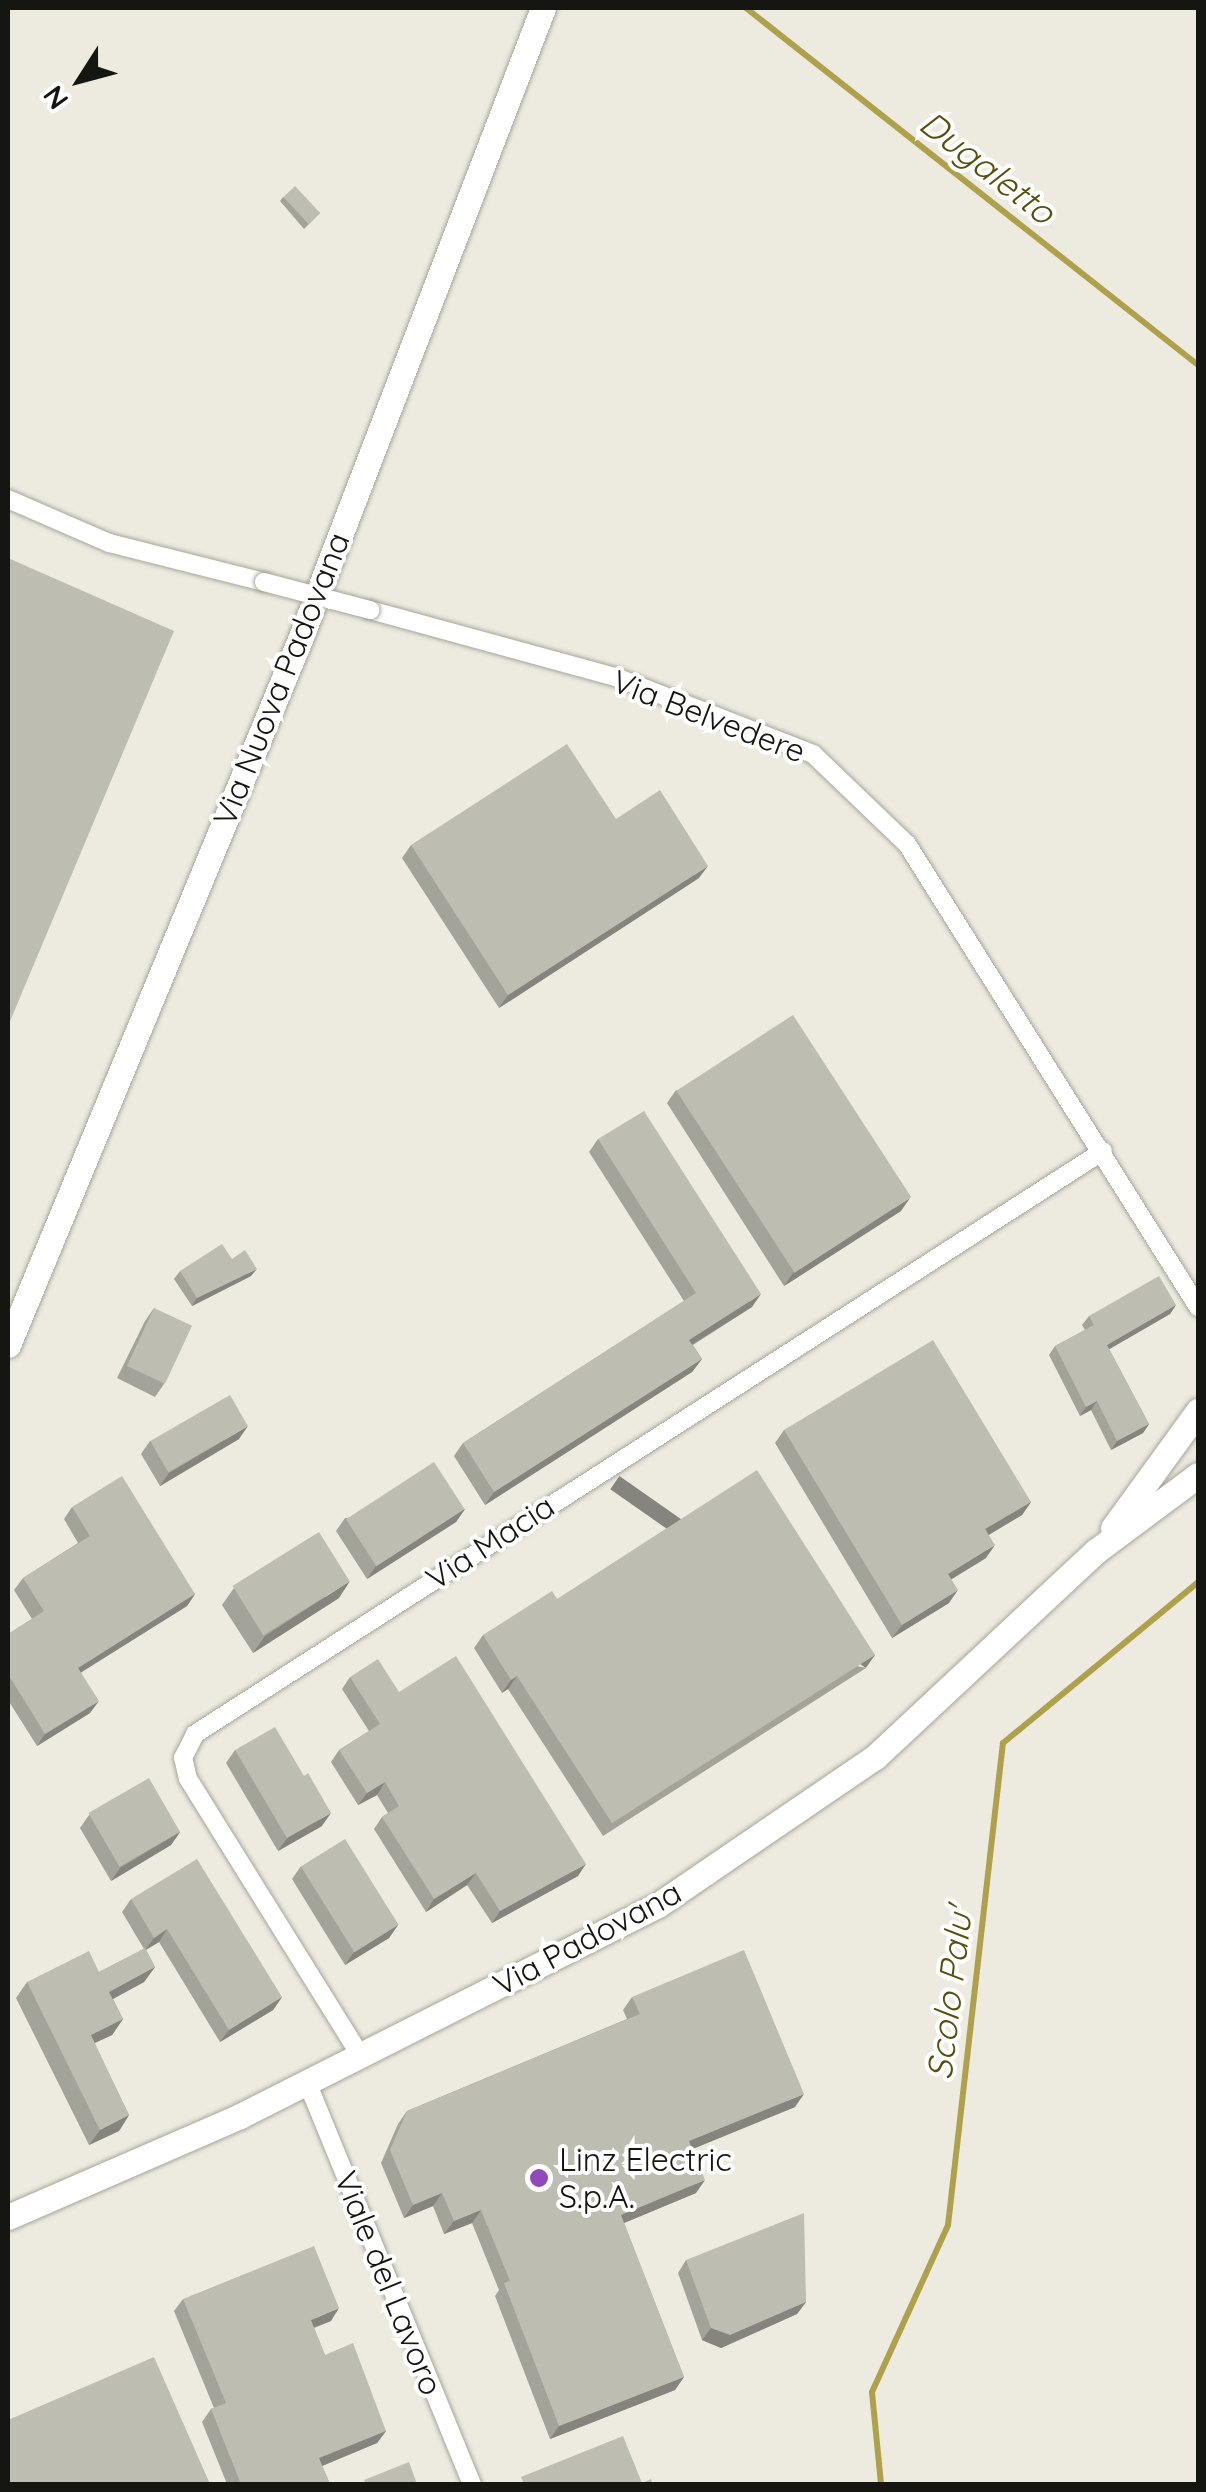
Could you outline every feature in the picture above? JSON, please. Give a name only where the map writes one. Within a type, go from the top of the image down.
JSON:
[{"type":"street","name":"Via Nuova Padovana","points":[[8,1345],[301,637],[543,8]]},
{"type":"street","name":"Via Belvedere","points":[[8,499],[109,543],[618,678],[812,754],[907,844],[1174,1262],[1198,1306]]},
{"type":"street","name":"Via Macia","points":[[360,2056],[188,1779],[183,1758],[194,1734],[1104,1151]]},
{"type":"street","name":"Via Belvedere","points":[[1174,1262],[1198,1286]]},
{"type":"street","name":"Via Padovana","points":[[1096,1551],[1198,1410]]},
{"type":"street","name":"Via Padovana","points":[[8,2217],[307,2082],[658,1905],[769,1834],[875,1757],[962,1682],[1096,1551],[1198,1475]]},
{"type":"street","name":"Viale del Lavoro","points":[[307,2082],[472,2484]]},
{"type":"building","points":[[295,186],[320,213],[309,224],[283,197]]},
{"type":"building","points":[[8,558],[174,631],[8,1026]]},
{"type":"building","points":[[567,744],[616,819],[660,790],[708,866],[508,995],[411,845]]},
{"type":"building","points":[[793,1015],[911,1197],[795,1273],[676,1091]]},
{"type":"building","points":[[644,1111],[761,1294],[689,1340],[702,1359],[494,1492],[463,1443],[696,1293],[598,1139]]},
{"type":"building","points":[[222,1244],[232,1259],[245,1250],[257,1269],[197,1298],[180,1271]]},
{"type":"building","points":[[1159,1276],[1176,1305],[1107,1345],[1149,1424],[1117,1441],[1097,1401],[1086,1407],[1055,1346],[1094,1325],[1089,1316]]},
{"type":"building","points":[[154,1308],[192,1326],[165,1384],[127,1366]]},
{"type":"building","points":[[933,1340],[1031,1502],[985,1529],[995,1545],[948,1574],[958,1590],[902,1625],[784,1430]]},
{"type":"building","points":[[230,1395],[248,1426],[168,1472],[150,1441]]},
{"type":"building","points":[[434,1462],[464,1509],[376,1566],[346,1519]]},
{"type":"building","points":[[757,1470],[875,1655],[612,1823],[517,1676],[511,1680],[483,1635],[552,1591],[557,1599]]},
{"type":"building","points":[[122,1476],[195,1594],[78,1668],[99,1701],[45,1734],[8,1674],[8,1634],[44,1611],[23,1578],[90,1536],[72,1507]]},
{"type":"building","points":[[319,1532],[350,1581],[263,1635],[232,1586]]},
{"type":"building","points":[[456,1656],[586,1864],[500,1911],[476,1873],[434,1899],[382,1817],[399,1806],[385,1782],[367,1793],[339,1750],[380,1724],[350,1677],[378,1659],[399,1692]]},
{"type":"building","points":[[275,1727],[331,1813],[287,1838],[235,1750]]},
{"type":"building","points":[[149,1778],[180,1832],[119,1867],[88,1813]]},
{"type":"building","points":[[345,1839],[399,1925],[354,1952],[301,1867]]},
{"type":"building","points":[[197,1859],[282,1997],[229,2030],[167,1929],[154,1938],[131,1899]]},
{"type":"building","points":[[145,1948],[155,1967],[109,1992],[123,2019],[91,2035],[129,2115],[100,2130],[27,1982],[89,1951],[99,1972]]},
{"type":"building","points":[[744,1950],[804,2094],[689,2141],[705,2180],[621,2215],[684,2377],[559,2426],[504,2283],[510,2281],[481,2210],[454,2221],[442,2193],[413,2205],[390,2150],[407,2111],[640,2014],[632,1997]]},
{"type":"building","points":[[804,2213],[806,2302],[730,2335],[711,2328],[686,2260]]},
{"type":"building","points":[[314,2246],[339,2308],[311,2320],[325,2355],[353,2343],[386,2431],[319,2458],[330,2484],[241,2484],[211,2409],[226,2403],[183,2299]]},
{"type":"building","points":[[154,2357],[210,2484],[8,2484],[8,2420]]},
{"type":"building","points":[[623,2436],[642,2483],[651,2479],[653,2484],[524,2484],[521,2477]]},
{"type":"building","points":[[409,2462],[417,2484],[366,2484],[364,2480]]},
{"type":"waterway","name":"Dugaletto","points":[[746,8],[1198,365]]},
{"type":"waterway","name":"Scolo Palu'","points":[[881,2484],[872,2392],[948,2225],[1003,1743],[1198,1582]]},
{"type":"place","name":"Linz Electric S.p.A.","points":[[539,2178]]}]
